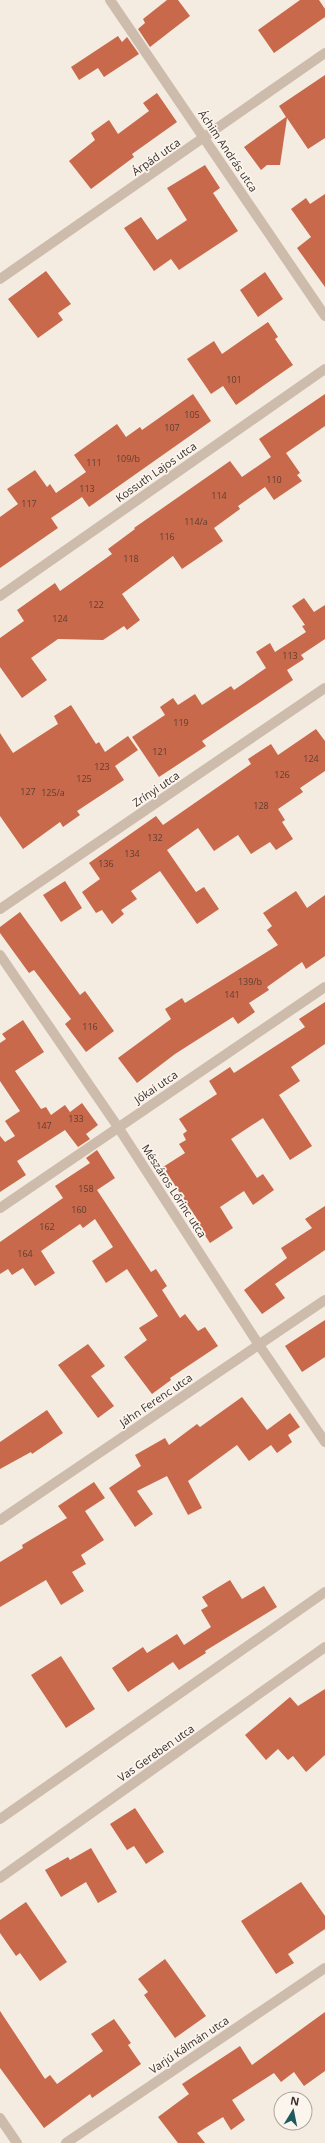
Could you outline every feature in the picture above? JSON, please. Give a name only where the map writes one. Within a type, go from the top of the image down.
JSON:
[{"type":"street","name":"Áchim András utca","points":[[110,0],[325,316]]},
{"type":"street","name":"Árpád utca","points":[[0,279],[205,138],[325,53]]},
{"type":"street","name":"Kossuth Lajos utca","points":[[0,596],[325,369]]},
{"type":"street","name":"Zrínyi utca","points":[[0,909],[325,688]]},
{"type":"street","name":"Mészáros Lőrinc utca","points":[[0,955],[118,1127],[259,1345],[325,1442]]},
{"type":"street","name":"Jókai utca","points":[[0,1208],[325,987]]},
{"type":"street","name":"Jáhn Ferenc utca","points":[[0,1520],[325,1300]]},
{"type":"street","points":[[0,1819],[325,1592]]},
{"type":"street","name":"Vas Gereben utca","points":[[0,1878],[325,1647]]},
{"type":"street","name":"Varjú Kálmán utca","points":[[66,2143],[325,1968]]},
{"type":"street","points":[[0,2118],[17,2143]]},
{"type":"building","points":[[167,0],[178,0],[190,16],[150,47],[138,29],[145,23],[143,19]]},
{"type":"building","points":[[300,0],[319,0],[325,9],[325,17],[274,53],[258,30]]},
{"type":"building","points":[[118,36],[122,42],[127,37],[139,54],[104,77],[98,68],[79,80],[71,67]]},
{"type":"building","points":[[325,75],[325,138],[308,149],[287,118],[280,165],[267,165],[261,170],[244,147],[286,117],[279,106]]},
{"type":"building","points":[[157,93],[177,122],[132,154],[134,157],[91,189],[69,161],[95,140],[91,133],[109,120],[118,134],[149,111],[143,103]]},
{"type":"building","points":[[205,165],[220,188],[213,193],[238,231],[179,270],[171,259],[154,271],[124,228],[141,217],[157,240],[187,220],[167,188]]},
{"type":"building","points":[[325,194],[325,287],[297,248],[311,237],[291,209],[306,198],[310,204]]},
{"type":"building","points":[[46,271],[71,304],[58,313],[63,320],[38,338],[8,299]]},
{"type":"building","points":[[265,272],[283,299],[258,317],[240,290]]},
{"type":"building","points":[[268,322],[278,337],[275,339],[293,365],[236,405],[223,386],[211,394],[187,359],[214,341],[222,354]]},
{"type":"building","points":[[193,394],[211,421],[89,507],[82,497],[51,518],[58,528],[0,568],[0,517],[18,504],[7,489],[35,470],[47,487],[50,484],[56,493],[86,472],[74,455],[117,424],[126,437],[140,427],[142,430]]},
{"type":"building","points":[[325,394],[325,426],[286,453],[300,473],[297,475],[302,481],[274,500],[265,487],[238,506],[240,509],[214,528],[223,541],[182,569],[173,556],[122,594],[140,620],[127,630],[124,626],[103,640],[58,639],[31,658],[47,680],[22,698],[0,667],[0,638],[24,621],[17,610],[55,583],[60,591],[112,554],[108,549],[135,529],[134,528],[230,461],[242,477],[271,457],[259,439]]},
{"type":"building","points":[[304,598],[314,612],[325,605],[325,639],[301,655],[304,659],[287,670],[293,680],[202,741],[206,746],[159,777],[132,737],[165,715],[160,707],[173,698],[178,705],[195,694],[202,705],[231,686],[234,690],[266,668],[256,652],[270,643],[275,652],[306,632],[302,626],[305,625],[292,606]]},
{"type":"building","points":[[71,705],[96,744],[99,742],[105,752],[128,736],[138,750],[115,766],[124,780],[77,811],[80,815],[63,827],[60,822],[23,849],[0,816],[0,733],[13,753],[58,724],[54,716]]},
{"type":"building","points":[[316,729],[325,741],[325,771],[300,788],[303,792],[278,809],[285,820],[282,822],[293,839],[276,850],[270,842],[251,854],[238,835],[214,851],[198,828],[167,850],[196,892],[204,887],[219,909],[197,924],[160,871],[131,891],[137,899],[121,910],[124,914],[112,924],[102,910],[96,913],[82,892],[100,879],[89,863],[156,816],[163,825],[251,764],[248,759],[271,744],[278,755]]},
{"type":"building","points":[[65,881],[82,908],[61,922],[43,895]]},
{"type":"building","points":[[296,891],[307,908],[325,895],[325,956],[306,969],[302,962],[267,987],[269,990],[249,1003],[255,1012],[238,1024],[233,1017],[175,1054],[137,1083],[118,1058],[171,1019],[165,1009],[182,998],[185,1003],[278,945],[267,930],[272,926],[263,913]]},
{"type":"building","points":[[20,912],[80,995],[85,991],[114,1031],[86,1052],[65,1024],[71,1019],[34,970],[29,973],[0,933],[0,927]]},
{"type":"building","points":[[325,1002],[325,1044],[291,1067],[300,1081],[279,1095],[312,1146],[290,1160],[263,1118],[231,1139],[257,1178],[263,1174],[274,1190],[253,1205],[244,1191],[220,1207],[233,1228],[210,1243],[197,1223],[199,1222],[163,1167],[185,1153],[179,1144],[186,1140],[183,1134],[187,1131],[179,1119],[217,1094],[209,1081],[230,1067],[234,1073],[305,1027],[299,1019]]},
{"type":"building","points":[[23,1020],[44,1052],[15,1071],[41,1109],[46,1107],[51,1115],[65,1105],[70,1112],[82,1103],[98,1125],[86,1134],[90,1139],[78,1147],[65,1130],[17,1161],[26,1175],[0,1192],[0,1136],[5,1142],[15,1136],[5,1121],[20,1111],[0,1081],[0,1043],[6,1039],[2,1034]]},
{"type":"building","points":[[97,1150],[115,1178],[97,1190],[151,1272],[156,1269],[167,1286],[162,1290],[180,1318],[185,1314],[198,1331],[205,1327],[218,1346],[170,1378],[171,1380],[152,1394],[124,1357],[147,1340],[139,1328],[158,1316],[127,1269],[106,1283],[92,1261],[113,1247],[95,1219],[83,1228],[80,1224],[41,1251],[55,1273],[35,1286],[23,1268],[12,1275],[8,1269],[0,1274],[0,1242],[63,1198],[55,1186],[90,1163],[86,1158]]},
{"type":"building","points":[[325,1206],[325,1250],[275,1284],[285,1298],[262,1314],[244,1290],[287,1258],[281,1248],[312,1228],[305,1219]]},
{"type":"building","points":[[325,1320],[325,1357],[302,1372],[285,1346]]},
{"type":"building","points":[[88,1344],[105,1366],[91,1376],[114,1406],[98,1418],[58,1365]]},
{"type":"building","points":[[242,1397],[267,1430],[290,1413],[300,1427],[288,1435],[292,1442],[277,1453],[271,1445],[249,1461],[237,1445],[188,1481],[202,1508],[188,1515],[167,1476],[137,1491],[153,1514],[135,1527],[109,1488],[141,1466],[135,1455],[165,1438],[169,1445],[197,1424],[200,1427]]},
{"type":"building","points":[[47,1410],[63,1433],[32,1454],[31,1452],[0,1469],[0,1442]]},
{"type":"building","points":[[94,1482],[105,1498],[85,1511],[104,1540],[81,1555],[86,1564],[72,1572],[84,1591],[61,1605],[46,1580],[0,1607],[0,1562],[23,1548],[22,1545],[67,1518],[58,1506]]},
{"type":"building","points":[[230,1580],[242,1599],[264,1586],[277,1607],[205,1651],[206,1653],[179,1670],[173,1662],[128,1692],[112,1668],[143,1647],[147,1653],[177,1634],[184,1645],[211,1627],[201,1610],[208,1606],[202,1597]]},
{"type":"building","points":[[61,1656],[95,1709],[66,1728],[31,1675]]},
{"type":"building","points":[[325,1689],[325,1755],[306,1772],[293,1756],[288,1760],[278,1749],[266,1760],[245,1735],[290,1697],[298,1706]]},
{"type":"building","points":[[135,1808],[164,1852],[146,1864],[134,1846],[127,1850],[110,1824]]},
{"type":"building","points":[[91,1848],[117,1892],[98,1903],[86,1882],[61,1897],[45,1870],[68,1857],[70,1860]]},
{"type":"building","points":[[301,1882],[325,1916],[325,1929],[288,1954],[294,1963],[276,1974],[241,1921]]},
{"type":"building","points":[[26,1902],[67,1962],[40,1981],[20,1953],[16,1956],[0,1933],[0,1920]]},
{"type":"building","points":[[165,1959],[206,2016],[175,2038],[144,1995],[148,1992],[138,1979]]},
{"type":"building","points":[[0,2011],[45,2079],[50,2075],[57,2084],[103,2051],[91,2034],[114,2019],[131,2043],[128,2045],[141,2064],[92,2098],[90,2094],[44,2128],[0,2068]]},
{"type":"building","points":[[325,2012],[325,2071],[304,2086],[294,2072],[281,2082],[274,2073],[232,2100],[245,2120],[231,2130],[223,2117],[197,2133],[205,2143],[178,2143],[158,2117],[189,2094],[182,2084],[240,2046],[252,2065]]}]
